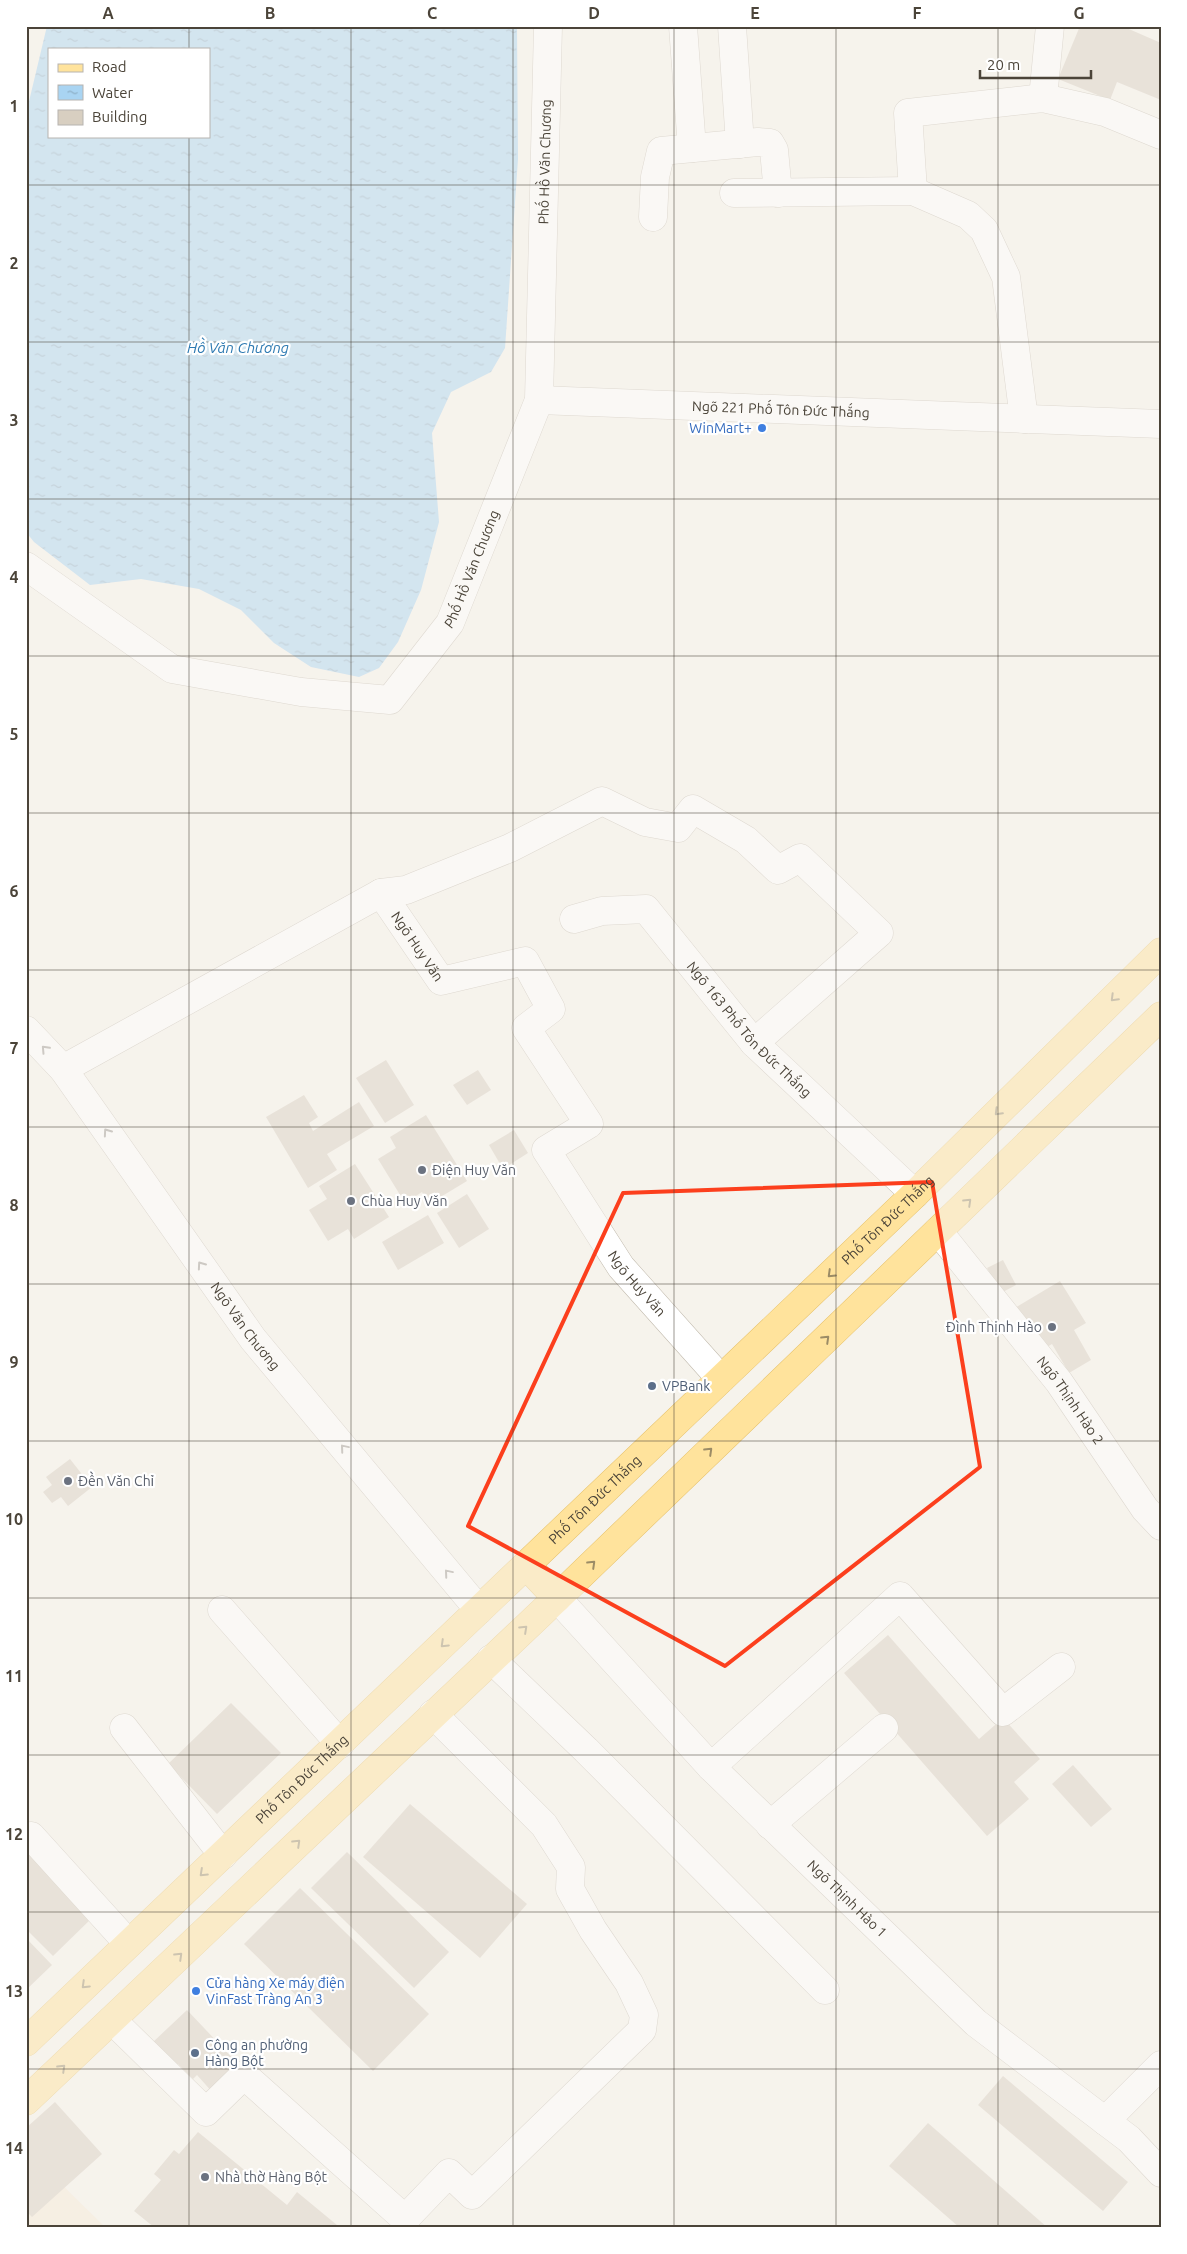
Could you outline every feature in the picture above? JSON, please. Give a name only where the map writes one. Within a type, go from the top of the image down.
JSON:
[{"type":"main road","name":"Phố Tôn Đức Thắng","points":[[26,2042],[128,1943],[527,1566],[914,1194],[1161,952]]},
{"type":"main road","points":[[26,2101],[432,1714],[557,1598],[1159,1021]]},
{"type":"main road","points":[[527,1566],[557,1598]]},
{"type":"street","name":"Phố Hồ Văn Chương","points":[[26,566],[172,670],[301,692],[390,700],[450,623],[539,400],[548,26]]},
{"type":"street","points":[[683,26],[692,148]]},
{"type":"street","points":[[732,26],[740,144]]},
{"type":"street","points":[[1043,98],[1050,26]]},
{"type":"street","points":[[913,191],[908,113],[1043,98],[1105,112],[1161,135]]},
{"type":"street","points":[[652,217],[655,177],[662,150],[770,143],[774,150],[778,193]]},
{"type":"street","points":[[734,193],[913,191],[968,215],[984,230],[1006,277],[1024,419]]},
{"type":"street","name":"Ngõ 221 Phố Tôn Đức Thắng","points":[[539,400],[1161,424]]},
{"type":"street","points":[[63,1069],[381,893],[406,890],[510,848],[602,802],[645,822],[678,828],[693,809],[746,840],[778,870],[800,858],[879,933],[754,1043]]},
{"type":"street","name":"Ngõ Huy Văn","points":[[381,893],[441,981],[525,961],[551,1009],[526,1028],[589,1124],[546,1150],[621,1267],[721,1379]]},
{"type":"street","name":"Ngõ 163 Phố Tôn Đức Thắng","points":[[574,920],[602,910],[646,909],[754,1043],[914,1194]]},
{"type":"street","name":"Ngõ Văn Chương","points":[[26,1030],[63,1069],[253,1339],[479,1610]]},
{"type":"street","name":"Ngõ Thịnh Hào 2","points":[[938,1231],[1059,1382],[1145,1509],[1161,1526]]},
{"type":"street","points":[[711,1767],[900,1596],[1003,1712],[1061,1667]]},
{"type":"street","name":"Ngõ Thịnh Hào 1","points":[[557,1598],[711,1767],[976,2024],[1129,2139],[1161,2173]]},
{"type":"street","points":[[222,1610],[340,1744]]},
{"type":"street","points":[[491,1659],[586,1750],[825,1990]]},
{"type":"street","points":[[112,2020],[206,2112],[244,2075],[405,2219],[449,2173],[472,2194],[485,2182],[642,2030],[644,2015],[629,1984],[593,1930],[570,1889],[571,1867],[544,1825],[432,1714]]},
{"type":"street","points":[[124,1728],[223,1855]]},
{"type":"street","points":[[770,1825],[884,1728]]},
{"type":"street","points":[[31,1836],[128,1943]]},
{"type":"street","points":[[1105,2121],[1161,2065]]},
{"type":"highlighted area","points":[[932,1182],[980,1467],[725,1666],[468,1526],[623,1193]]},
{"type":"shaded area","points":[[49,2172],[106,2228],[26,2228],[26,2195]]},
{"type":"water","name":"Hồ Văn Chương","points":[[47,26],[517,26],[518,159],[505,348],[491,372],[451,392],[432,433],[439,522],[421,590],[398,642],[379,668],[359,677],[311,667],[274,643],[241,610],[199,589],[141,579],[90,585],[34,542],[26,532],[26,114]]},
{"type":"building","points":[[1080,26],[1122,26],[1161,43],[1161,100],[1117,82],[1110,100],[1058,79]]},
{"type":"building","points":[[386,1060],[414,1105],[385,1123],[356,1078]]},
{"type":"building","points":[[478,1070],[491,1090],[467,1105],[453,1085]]},
{"type":"building","points":[[304,1095],[318,1117],[309,1123],[313,1131],[359,1102],[374,1126],[327,1154],[337,1170],[308,1188],[266,1117]]},
{"type":"building","name":"Điện Huy Văn","points":[[426,1115],[467,1181],[429,1204],[422,1192],[405,1203],[378,1159],[396,1148],[390,1137]]},
{"type":"building","points":[[514,1130],[528,1153],[503,1169],[489,1145]]},
{"type":"building","name":"Chùa Huy Văn","points":[[355,1164],[389,1217],[354,1239],[348,1229],[328,1241],[309,1210],[327,1199],[319,1186]]},
{"type":"building","points":[[467,1194],[489,1229],[459,1248],[437,1213]]},
{"type":"building","points":[[428,1215],[444,1243],[398,1270],[382,1242]]},
{"type":"building","points":[[1003,1260],[1016,1285],[1001,1293],[987,1268]]},
{"type":"building","name":"Đình Thịnh Hào","points":[[1060,1281],[1086,1323],[1074,1330],[1091,1360],[1069,1373],[1052,1344],[1039,1352],[1013,1309]]},
{"type":"building","name":"Đền Văn Chỉ","points":[[70,1459],[92,1487],[68,1506],[61,1497],[52,1503],[43,1492],[52,1485],[46,1477]]},
{"type":"building","points":[[888,1635],[979,1739],[1003,1718],[1040,1759],[1014,1782],[1029,1799],[987,1836],[844,1673]]},
{"type":"building","points":[[231,1703],[281,1753],[217,1814],[168,1764]]},
{"type":"building","points":[[1073,1765],[1112,1809],[1091,1827],[1052,1784]]},
{"type":"building","points":[[410,1804],[527,1904],[480,1958],[363,1857]]},
{"type":"building","points":[[26,1846],[94,1916],[53,1956],[26,1929]]},
{"type":"building","points":[[347,1852],[449,1952],[414,1988],[311,1888]]},
{"type":"building","points":[[300,1888],[429,2014],[373,2071],[244,1944]]},
{"type":"building","points":[[26,1938],[52,1965],[26,1990]]},
{"type":"building","name":"Công an phường Hàng Bột","points":[[187,2010],[242,2068],[214,2094],[197,2075],[193,2079],[178,2064],[174,2067],[152,2043]]},
{"type":"building","points":[[1003,2076],[1128,2182],[1103,2211],[978,2105]]},
{"type":"building","points":[[55,2102],[102,2154],[32,2217],[26,2211],[26,2128]]},
{"type":"building","points":[[928,2123],[1048,2228],[960,2228],[889,2166]]},
{"type":"building","name":"Nhà thờ Hàng Bột","points":[[198,2132],[287,2205],[297,2192],[337,2225],[337,2228],[155,2228],[134,2211],[161,2180],[154,2174],[174,2150],[179,2154]]},
{"type":"place","name":"WinMart+","points":[[762,428]]},
{"type":"place","name":"Điện Huy Văn","points":[[422,1170]]},
{"type":"place","name":"Chùa Huy Văn","points":[[351,1201]]},
{"type":"place","name":"Đình Thịnh Hào","points":[[1052,1327]]},
{"type":"place","name":"VPBank","points":[[652,1386]]},
{"type":"place","name":"Đền Văn Chỉ","points":[[68,1481]]},
{"type":"place","name":"Cửa hàng Xe máy điện VinFast Tràng An 3","points":[[196,1991]]},
{"type":"place","name":"Công an phường Hàng Bột","points":[[195,2053]]},
{"type":"place","name":"Nhà thờ Hàng Bột","points":[[205,2177]]}]
